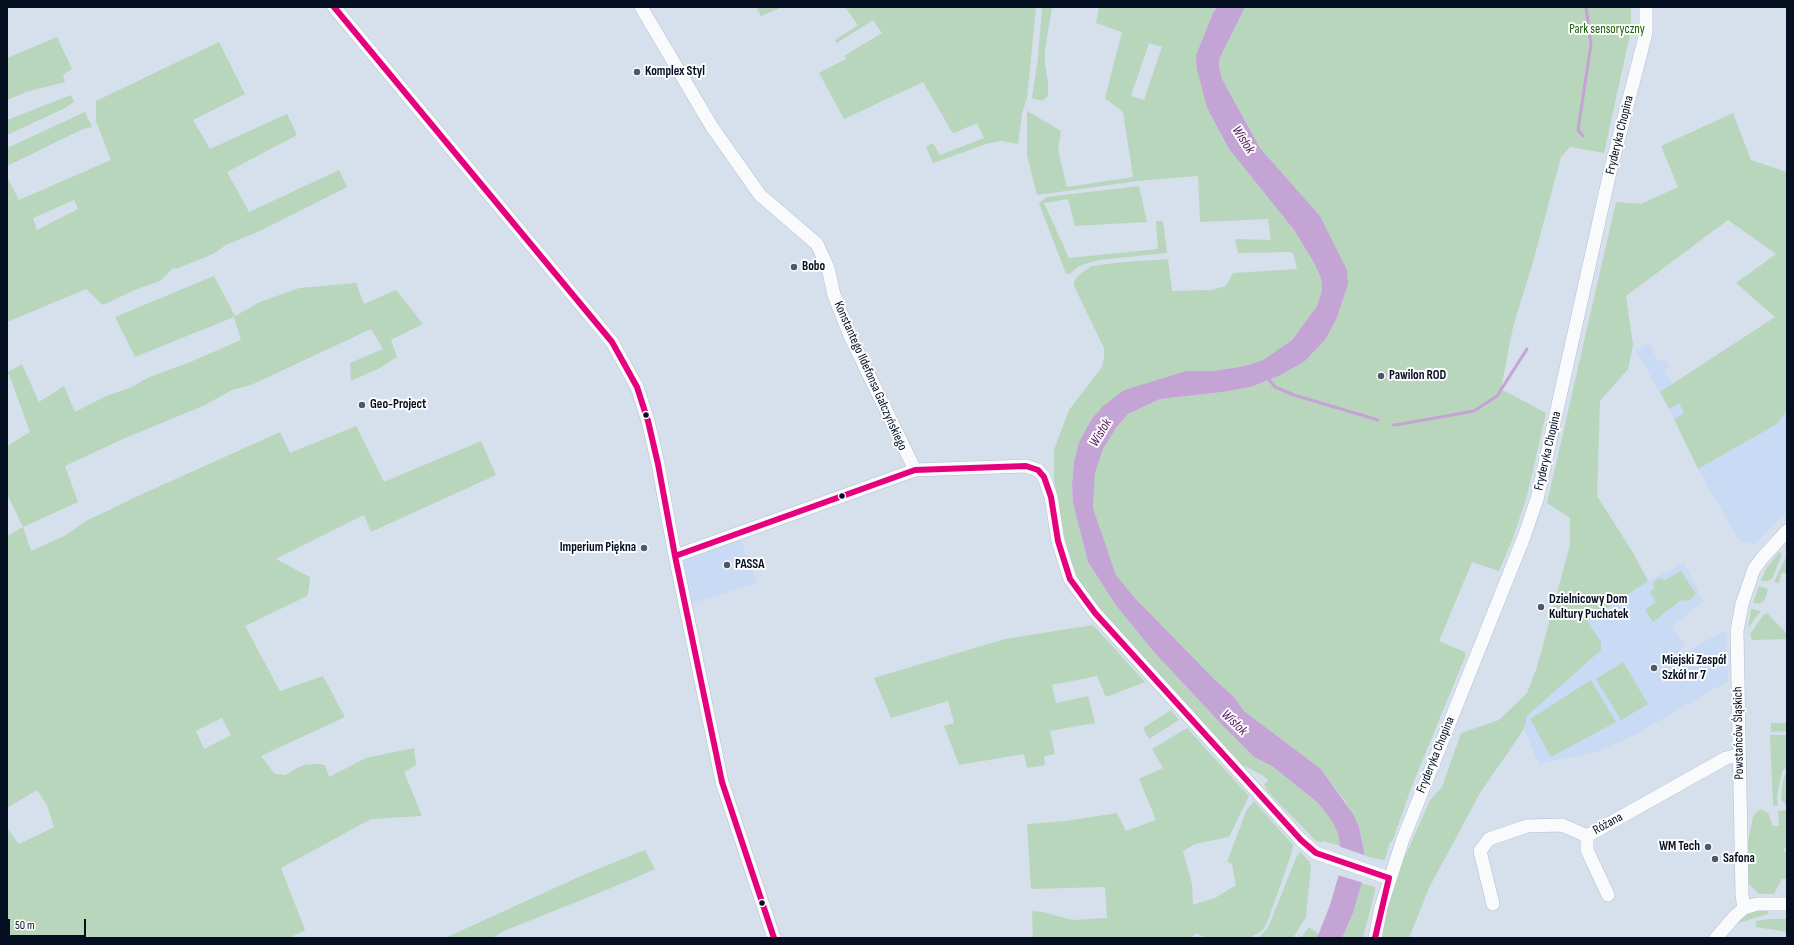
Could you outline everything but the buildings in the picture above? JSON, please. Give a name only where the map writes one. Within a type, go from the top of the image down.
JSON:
[{"type":"street","points":[[334,7],[612,342],[637,387],[646,412],[658,464],[675,556],[722,782],[774,938]]},
{"type":"street","name":"Konstantego Ildefonsa Gałczyńskiego","points":[[641,7],[712,127],[760,195],[817,244],[828,268],[834,295],[851,338],[915,470]]},
{"type":"street","name":"Fryderyka Chopina","points":[[1375,938],[1381,907],[1384,876],[1420,792],[1524,537],[1537,499],[1610,172],[1646,33],[1646,7]]},
{"type":"street","points":[[675,556],[915,470],[1026,466],[1038,470],[1044,477],[1051,498],[1058,540],[1070,579],[1095,613],[1301,840],[1316,853],[1384,876]]},
{"type":"street","name":"Powstańców Śląskich","points":[[1744,908],[1742,895],[1737,631],[1742,604],[1754,569],[1762,557],[1787,531]]},
{"type":"street","name":"Różana","points":[[1493,904],[1480,851],[1489,840],[1527,826],[1562,825],[1587,836],[1726,758],[1739,756]]},
{"type":"street","points":[[1587,836],[1587,850],[1608,895]]},
{"type":"street","points":[[1716,938],[1744,908],[1757,904],[1787,904]]},
{"type":"shaded area","points":[[1649,344],[1659,362],[1664,359],[1669,367],[1664,370],[1673,385],[1660,392],[1636,351]]},
{"type":"shaded area","points":[[1679,403],[1685,413],[1674,419],[1669,409]]},
{"type":"shaded area","points":[[1787,410],[1787,511],[1755,544],[1743,542],[1738,538],[1698,469],[1777,424]]},
{"type":"shaded area","points":[[740,538],[757,583],[689,604],[679,560]]},
{"type":"shaded area","name":"Miejski Zespół Szkół nr 7","points":[[1684,563],[1703,601],[1672,627],[1685,646],[1679,650],[1682,654],[1726,630],[1728,681],[1636,734],[1600,751],[1539,764],[1524,729],[1527,716],[1601,650],[1601,642],[1587,621],[1648,581]]},
{"type":"green space","points":[[756,7],[782,7],[761,16]]},
{"type":"green space","points":[[845,7],[1036,7],[1027,98],[1022,113],[1018,144],[1001,141],[986,144],[933,163],[926,147],[933,143],[940,155],[984,138],[977,123],[954,133],[952,132],[923,82],[844,119],[819,73],[846,59],[844,56],[882,33],[873,20],[837,43],[835,40],[858,25]]},
{"type":"green space","points":[[1042,7],[1052,7],[1045,49],[1048,96],[1042,101],[1032,98],[1038,58]]},
{"type":"green space","points":[[1096,7],[1217,7],[1213,13],[1196,55],[1207,108],[1229,149],[1294,230],[1313,261],[1321,278],[1322,290],[1317,306],[1292,340],[1263,360],[1245,366],[1213,371],[1186,371],[1124,390],[1091,420],[1079,442],[1074,461],[1072,484],[1073,503],[1088,562],[1115,604],[1153,651],[1223,726],[1254,757],[1272,766],[1318,803],[1332,821],[1338,834],[1340,846],[1323,841],[1322,843],[1316,841],[1269,793],[1264,785],[1268,780],[1262,775],[1240,764],[1102,613],[1078,579],[1067,551],[1054,480],[1054,450],[1069,410],[1102,367],[1104,358],[1104,348],[1074,286],[1074,282],[1078,276],[1091,266],[1168,259],[1172,291],[1211,290],[1226,286],[1233,273],[1297,269],[1293,253],[1290,252],[1238,253],[1235,239],[1271,240],[1268,219],[1200,222],[1198,176],[1138,181],[1037,195],[1027,156],[1027,111],[1061,131],[1058,150],[1067,187],[1133,177],[1123,112],[1105,98],[1122,32],[1096,23],[1099,9]],"holes":[[[1149,43],[1162,47],[1144,100],[1131,96]]]},
{"type":"green space","name":"Park sensoryczny","points":[[1245,7],[1631,7],[1631,30],[1604,153],[1570,147],[1561,157],[1533,262],[1513,327],[1501,389],[1546,413],[1527,496],[1513,538],[1499,571],[1472,562],[1439,641],[1465,652],[1465,657],[1412,786],[1392,842],[1390,842],[1385,859],[1383,860],[1365,856],[1359,827],[1345,801],[1321,769],[1244,711],[1233,696],[1215,680],[1134,597],[1116,575],[1093,508],[1095,473],[1103,449],[1116,428],[1128,414],[1160,399],[1223,392],[1251,387],[1281,375],[1305,361],[1325,340],[1336,320],[1343,299],[1347,270],[1320,216],[1260,148],[1222,79],[1219,66],[1220,57]]},
{"type":"green space","points":[[57,37],[72,69],[63,75],[65,82],[26,92],[7,100],[7,58]]},
{"type":"green space","points":[[219,42],[245,94],[193,120],[210,149],[287,114],[297,135],[227,172],[249,212],[339,170],[347,187],[260,231],[226,245],[213,254],[176,269],[173,268],[160,281],[137,289],[103,305],[86,289],[7,322],[7,177],[19,200],[111,160],[96,121],[96,101]],"holes":[[[74,200],[78,209],[37,230],[33,218]]]},
{"type":"green space","points":[[71,95],[74,102],[63,109],[7,135],[7,120]]},
{"type":"green space","points":[[85,112],[92,127],[83,129],[7,166],[7,148]]},
{"type":"green space","points":[[1733,113],[1751,160],[1787,172],[1787,410],[1777,424],[1698,469],[1674,419],[1684,413],[1679,403],[1669,409],[1660,392],[1775,317],[1736,283],[1776,254],[1728,220],[1626,296],[1633,345],[1628,369],[1600,401],[1597,496],[1635,556],[1648,581],[1587,621],[1601,642],[1601,650],[1527,716],[1524,729],[1480,793],[1429,888],[1409,938],[1376,938],[1396,877],[1430,800],[1442,787],[1461,733],[1499,720],[1527,693],[1537,667],[1570,545],[1570,518],[1547,503],[1616,202],[1641,204],[1678,187],[1661,146]]},
{"type":"green space","points":[[1139,186],[1147,222],[1075,226],[1068,199],[1044,203],[1069,258],[1158,249],[1156,221],[1163,221],[1167,253],[1098,260],[1079,266],[1070,274],[1066,274],[1039,203],[1047,197]]},
{"type":"green space","points":[[214,276],[235,316],[260,302],[299,288],[356,283],[364,304],[396,290],[423,324],[391,340],[397,357],[380,368],[351,381],[350,363],[383,349],[371,329],[251,385],[232,390],[203,406],[125,438],[65,466],[78,502],[23,527],[7,494],[7,446],[30,432],[8,372],[22,364],[39,402],[64,386],[75,412],[104,397],[132,387],[149,377],[188,363],[241,340],[234,317],[135,357],[115,317]]},
{"type":"green space","points":[[356,426],[384,482],[481,441],[496,475],[371,532],[364,515],[276,559],[310,577],[307,596],[245,626],[280,691],[323,676],[345,717],[261,756],[275,774],[285,775],[303,765],[316,764],[325,765],[329,777],[366,758],[414,748],[416,765],[404,772],[422,816],[371,819],[281,868],[305,930],[289,938],[7,938],[7,828],[19,844],[54,827],[47,805],[37,790],[7,808],[7,536],[23,527],[31,551],[66,535],[86,521],[138,496],[280,432],[290,453]],"holes":[[[222,718],[231,735],[204,749],[196,731]]]},
{"type":"green space","points":[[1779,552],[1782,554],[1772,579],[1768,581],[1761,581],[1766,569]]},
{"type":"green space","points":[[1786,557],[1787,573],[1781,573],[1779,583],[1774,582]]},
{"type":"green space","points":[[1681,571],[1696,594],[1689,601],[1681,600],[1653,622],[1645,610],[1656,602],[1650,592],[1655,588],[1653,583],[1659,578],[1665,580]]},
{"type":"green space","points":[[1759,586],[1768,590],[1764,601],[1759,604],[1753,603]]},
{"type":"green space","points":[[1751,609],[1761,611],[1748,628]]},
{"type":"green space","points":[[1767,613],[1787,634],[1787,639],[1752,640],[1750,634],[1764,614]]},
{"type":"green space","points":[[1093,625],[1145,682],[1106,697],[1097,676],[1052,685],[1056,703],[1088,696],[1095,723],[1050,731],[1055,754],[1044,756],[1045,765],[1027,768],[1024,754],[959,765],[944,726],[954,723],[948,701],[891,718],[874,678],[1005,639]]},
{"type":"green space","points":[[1623,662],[1648,704],[1621,720],[1596,679]]},
{"type":"green space","points":[[1591,680],[1616,722],[1551,757],[1530,719]]},
{"type":"green space","points":[[1171,710],[1179,720],[1149,739],[1143,728]]},
{"type":"green space","points":[[1771,723],[1787,723],[1787,731],[1771,732]]},
{"type":"green space","points":[[1187,728],[1249,796],[1229,837],[1195,844],[1183,851],[1192,884],[1193,905],[1215,898],[1236,885],[1232,864],[1227,862],[1246,811],[1254,801],[1293,845],[1291,855],[1263,930],[1249,938],[1206,938],[1195,933],[1192,938],[1033,938],[1032,911],[1043,912],[1072,920],[1107,918],[1105,887],[1031,889],[1027,824],[1066,821],[1117,813],[1126,831],[1156,820],[1139,779],[1163,768],[1152,749]]},
{"type":"green space","points":[[1770,735],[1787,735],[1787,766],[1782,772],[1777,796],[1778,806],[1773,805]]},
{"type":"green space","points":[[1787,770],[1787,780],[1785,781],[1787,806],[1781,799],[1783,781]]},
{"type":"green space","points":[[1760,809],[1768,813],[1773,826],[1779,826],[1778,811],[1787,810],[1787,847],[1784,849],[1784,852],[1787,850],[1787,879],[1782,879],[1774,894],[1759,894],[1747,882],[1747,847],[1753,816]]},
{"type":"green space","points":[[645,850],[655,869],[504,931],[492,938],[445,938],[583,875]]},
{"type":"green space","points":[[1300,852],[1310,862],[1309,864],[1311,864],[1306,917],[1293,938],[1258,938],[1268,928],[1296,858]]},
{"type":"green space","points":[[1361,883],[1375,887],[1363,938],[1342,938],[1353,913]]},
{"type":"green space","points":[[1760,910],[1768,910],[1768,914],[1738,923],[1746,914]]},
{"type":"green space","points":[[1787,919],[1787,932],[1756,927],[1756,921]]},
{"type":"green space","points":[[1309,927],[1323,937],[1301,938]]},
{"type":"water","name":"Wisłok","points":[[1217,7],[1245,7],[1220,57],[1219,66],[1222,79],[1260,148],[1320,216],[1347,270],[1348,284],[1336,320],[1325,340],[1305,361],[1281,375],[1251,387],[1223,392],[1160,399],[1128,414],[1116,428],[1103,449],[1095,473],[1093,508],[1116,575],[1134,597],[1215,680],[1233,696],[1244,711],[1321,769],[1353,814],[1359,827],[1365,856],[1362,882],[1353,913],[1342,938],[1317,938],[1330,905],[1339,874],[1340,846],[1338,834],[1332,821],[1318,803],[1272,766],[1254,757],[1153,651],[1115,604],[1088,562],[1073,503],[1072,484],[1074,461],[1079,442],[1091,420],[1103,406],[1124,390],[1186,371],[1213,371],[1245,366],[1263,360],[1292,340],[1317,306],[1322,290],[1321,278],[1313,261],[1294,230],[1229,149],[1207,108],[1197,69],[1196,55],[1213,13]]},
{"type":"pier","points":[[1338,846],[1367,856],[1364,883],[1337,875]]},
{"type":"waterway","points":[[1583,136],[1578,130],[1591,44],[1586,7]]},
{"type":"waterway","points":[[1393,425],[1474,411],[1497,396],[1527,349]]},
{"type":"waterway","points":[[1266,376],[1275,387],[1294,395],[1378,420]]},
{"type":"transit line","points":[[334,7],[612,342],[637,387],[648,421],[658,464],[675,556],[722,782],[774,938]]},
{"type":"transit line","points":[[675,556],[915,470],[1026,466],[1038,470],[1044,477],[1051,497],[1058,541],[1070,579],[1095,613],[1301,840],[1316,853],[1389,878]]},
{"type":"transit line","points":[[1375,938],[1389,878]]},
{"type":"place","name":"Komplex Styl","points":[[637,72]]},
{"type":"place","name":"Bobo","points":[[794,267]]},
{"type":"place","name":"Pawilon ROD","points":[[1381,376]]},
{"type":"place","name":"Geo-Project","points":[[362,405]]},
{"type":"place","name":"Imperium Piękna","points":[[644,548]]},
{"type":"place","name":"PASSA","points":[[727,565]]},
{"type":"place","name":"Dzielnicowy Dom Kultury Puchatek","points":[[1541,607]]},
{"type":"place","name":"Miejski Zespół Szkół nr 7","points":[[1654,668]]},
{"type":"place","name":"WM Tech","points":[[1708,847]]},
{"type":"place","name":"Safona","points":[[1715,859]]}]
